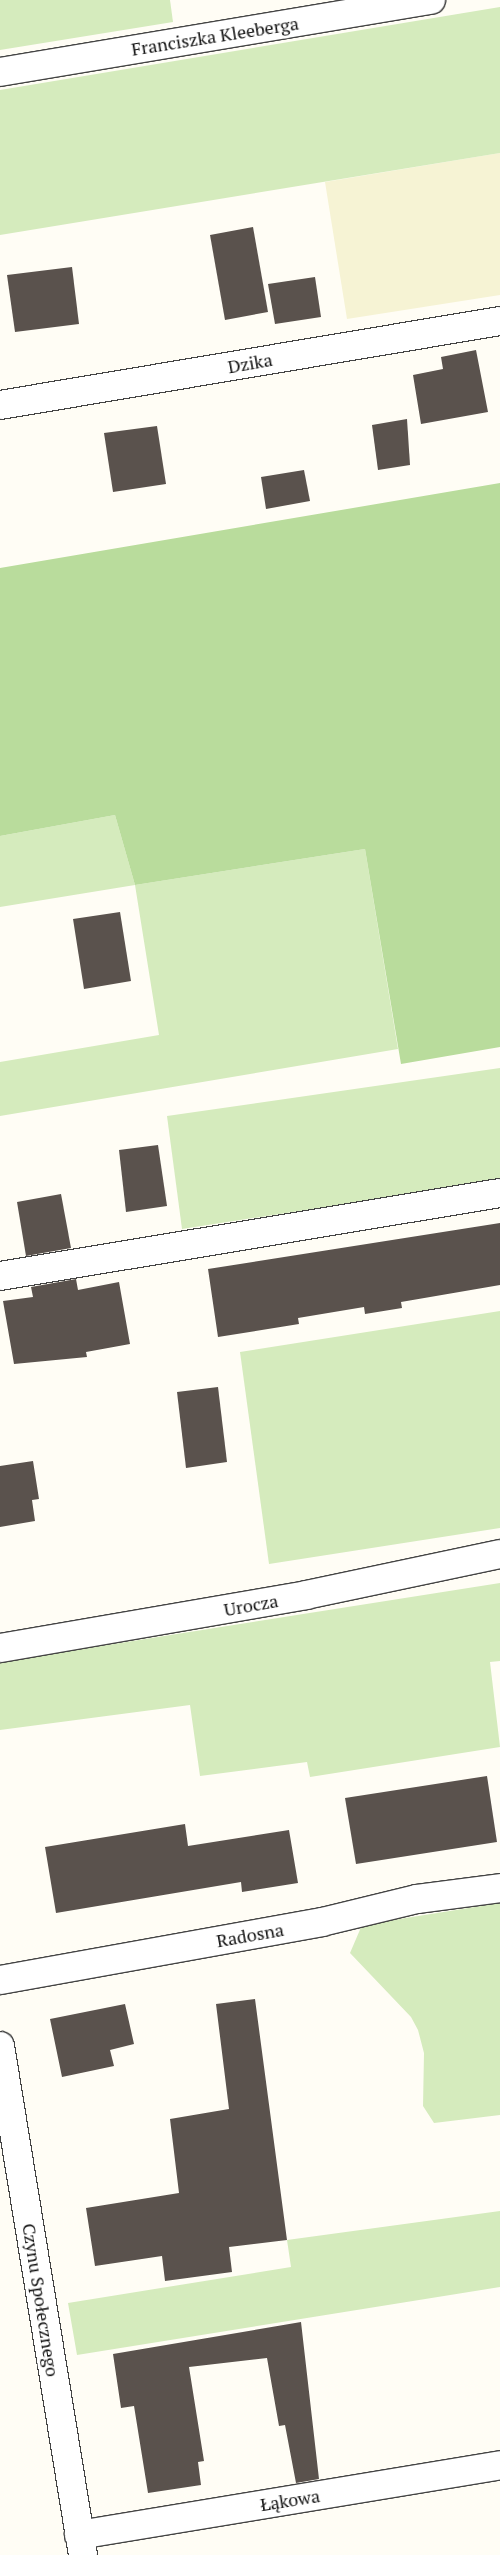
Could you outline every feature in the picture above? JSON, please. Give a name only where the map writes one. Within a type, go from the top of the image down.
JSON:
[{"type":"street","name":"Franciszka Kleeberga","points":[[0,72],[431,0]]},
{"type":"street","name":"Dzika","points":[[0,405],[500,321]]},
{"type":"street","points":[[0,1276],[500,1193]]},
{"type":"street","name":"Urocza","points":[[0,1648],[306,1596],[500,1554]]},
{"type":"street","name":"Radosna","points":[[0,1980],[322,1922],[417,1899],[500,1888]]},
{"type":"street","name":"Czynu Społecznego","points":[[0,2046],[5,2110],[81,2545]]},
{"type":"street","name":"Łąkowa","points":[[81,2545],[500,2465]]},
{"type":"shaded area","points":[[500,153],[500,295],[347,319],[325,182]]},
{"type":"green space","points":[[0,0],[170,0],[173,22],[0,50]]},
{"type":"green space","points":[[500,7],[500,153],[0,235],[0,90]]},
{"type":"green space","points":[[500,483],[500,1047],[401,1064],[365,849],[135,885],[115,815],[0,836],[0,568]]},
{"type":"green space","points":[[115,815],[135,885],[0,907],[0,836]]},
{"type":"green space","points":[[365,849],[398,1049],[0,1116],[0,1062],[159,1035],[135,885]]},
{"type":"green space","points":[[500,1068],[500,1180],[182,1229],[167,1116]]},
{"type":"green space","points":[[500,1311],[500,1528],[269,1564],[240,1352]]},
{"type":"green space","points":[[500,1583],[500,1661],[490,1662],[500,1747],[310,1777],[307,1762],[200,1776],[190,1705],[0,1730],[0,1662]]},
{"type":"green space","points":[[500,1903],[500,2115],[434,2123],[423,2106],[424,2053],[418,2030],[411,2017],[350,1953],[362,1925]]},
{"type":"green space","points":[[500,2211],[500,2287],[77,2355],[68,2303],[291,2267],[287,2240]]},
{"type":"building","points":[[253,227],[268,312],[225,320],[210,235]]},
{"type":"building","points":[[72,267],[79,324],[15,332],[7,275]]},
{"type":"building","points":[[315,277],[321,317],[275,324],[268,284]]},
{"type":"building","points":[[476,350],[488,412],[421,424],[413,375],[443,369],[441,357]]},
{"type":"building","points":[[407,419],[410,465],[378,470],[372,425]]},
{"type":"building","points":[[157,426],[166,484],[113,492],[104,433]]},
{"type":"building","points":[[304,470],[310,501],[266,509],[261,477]]},
{"type":"building","points":[[120,912],[131,981],[84,989],[73,919]]},
{"type":"building","points":[[158,1145],[167,1206],[126,1212],[119,1150]]},
{"type":"building","points":[[61,1194],[71,1248],[26,1256],[17,1202]]},
{"type":"building","points":[[500,1223],[500,1285],[401,1302],[402,1308],[365,1314],[364,1307],[298,1318],[299,1324],[218,1337],[208,1269]]},
{"type":"building","points":[[76,1279],[78,1290],[119,1282],[130,1344],[86,1352],[87,1357],[14,1364],[3,1301],[33,1297],[31,1287]]},
{"type":"building","points":[[218,1387],[227,1462],[186,1468],[177,1392]]},
{"type":"building","points":[[33,1461],[39,1499],[32,1500],[35,1521],[0,1527],[0,1466]]},
{"type":"building","points":[[487,1776],[497,1842],[356,1864],[345,1798]]},
{"type":"building","points":[[185,1824],[188,1846],[289,1830],[298,1883],[242,1892],[241,1882],[56,1913],[45,1847]]},
{"type":"building","points":[[255,1999],[287,2240],[229,2247],[232,2272],[165,2281],[162,2256],[95,2266],[86,2208],[179,2193],[170,2119],[229,2109],[216,2004]]},
{"type":"building","points":[[125,2004],[134,2044],[110,2050],[114,2066],[62,2077],[50,2019]]},
{"type":"building","points":[[301,2322],[319,2479],[296,2483],[285,2425],[279,2426],[267,2358],[189,2367],[204,2461],[198,2462],[201,2485],[148,2493],[134,2406],[121,2408],[113,2354]]}]
